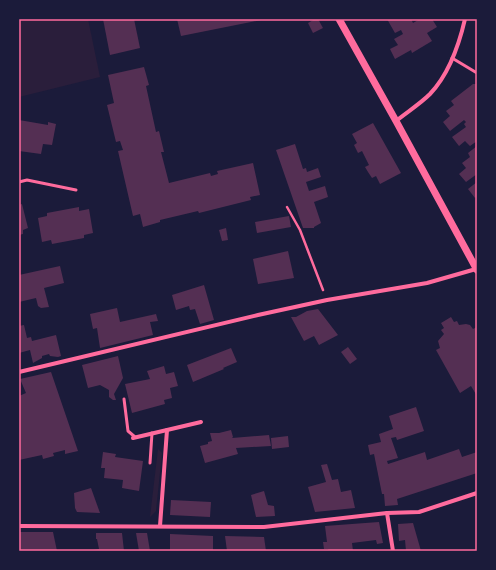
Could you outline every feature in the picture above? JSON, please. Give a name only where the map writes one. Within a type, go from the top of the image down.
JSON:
[{"type":"street","points":[[19,372],[258,315],[327,300],[427,283],[477,270],[339,19]]},
{"type":"street","points":[[396,121],[430,94],[443,76],[452,58],[466,19]]},
{"type":"street","points":[[134,437],[201,422]]},
{"type":"street","points":[[160,526],[167,430]]},
{"type":"street","points":[[19,526],[264,527],[387,513],[419,512],[477,493]]},
{"type":"street","points":[[387,513],[393,551]]},
{"type":"lane","points":[[452,58],[477,73]]},
{"type":"lane","points":[[19,182],[27,180],[76,190]]},
{"type":"lane","points":[[124,399],[128,431],[134,437]]},
{"type":"lane","points":[[150,463],[152,433]]},
{"type":"path","points":[[287,207],[300,230],[327,300]]},
{"type":"shaded area","points":[[19,19],[88,19],[100,77],[19,97]]},
{"type":"shaded area","points":[[158,449],[162,453],[156,511],[150,517]]},
{"type":"building","points":[[103,19],[134,19],[140,48],[110,55]]},
{"type":"building","points":[[177,19],[261,19],[261,20],[181,36]]},
{"type":"building","points":[[318,19],[323,28],[313,33],[308,23]]},
{"type":"building","points":[[387,19],[411,19],[413,23],[420,19],[432,19],[437,27],[427,33],[432,41],[412,53],[411,50],[395,59],[390,49],[398,45],[394,39],[403,34],[401,30],[395,33]]},
{"type":"building","points":[[144,67],[149,85],[146,86],[156,132],[159,131],[164,152],[161,152],[169,183],[210,173],[211,176],[218,174],[217,171],[253,163],[260,195],[250,197],[251,200],[199,213],[198,211],[160,220],[160,222],[143,227],[140,214],[133,216],[118,151],[123,150],[120,141],[116,142],[107,105],[114,103],[108,75]]},
{"type":"building","points":[[473,84],[477,84],[477,141],[470,146],[465,141],[459,146],[452,137],[466,127],[464,124],[466,122],[464,120],[450,131],[443,122],[450,116],[446,111],[454,105],[451,101]]},
{"type":"building","points":[[19,120],[48,125],[48,122],[56,124],[52,145],[43,144],[41,154],[19,151]]},
{"type":"building","points":[[373,123],[401,173],[380,184],[376,176],[372,178],[365,167],[369,165],[362,151],[358,153],[354,145],[357,143],[352,134]]},
{"type":"building","points":[[295,144],[303,169],[306,168],[307,172],[318,168],[321,177],[306,182],[309,191],[325,186],[328,197],[314,202],[321,223],[314,228],[303,228],[276,150]]},
{"type":"building","points":[[477,146],[477,174],[466,182],[459,174],[466,168],[462,163],[470,157],[468,153]]},
{"type":"building","points":[[477,182],[477,196],[475,198],[468,189]]},
{"type":"building","points":[[22,204],[28,228],[23,230],[23,234],[19,235],[19,205]]},
{"type":"building","points":[[79,207],[79,211],[89,209],[93,233],[84,235],[84,238],[52,244],[51,240],[42,242],[38,218],[47,216],[47,213]]},
{"type":"building","points":[[289,216],[291,227],[257,233],[255,222]]},
{"type":"building","points":[[226,228],[228,240],[222,241],[219,230]]},
{"type":"building","points":[[288,251],[294,278],[258,284],[253,259]]},
{"type":"building","points":[[60,266],[64,283],[44,288],[49,307],[41,308],[38,306],[36,298],[19,302],[19,275]]},
{"type":"building","points":[[204,285],[214,320],[200,324],[195,309],[190,310],[189,306],[176,310],[172,295]]},
{"type":"building","points":[[117,308],[120,322],[156,314],[158,321],[150,322],[153,335],[100,348],[97,328],[93,329],[90,314]]},
{"type":"building","points":[[318,309],[338,335],[319,345],[314,336],[304,341],[291,317],[296,317],[307,311]]},
{"type":"building","points":[[451,317],[454,322],[457,321],[459,325],[470,325],[473,329],[477,327],[477,396],[471,386],[460,393],[436,350],[440,348],[438,341],[444,334],[441,330],[444,328],[441,323]]},
{"type":"building","points":[[24,325],[27,338],[31,337],[32,341],[56,335],[61,356],[50,356],[49,354],[42,356],[42,358],[33,363],[30,350],[19,353],[19,326]]},
{"type":"building","points":[[348,347],[357,359],[350,364],[341,352]]},
{"type":"building","points":[[231,348],[237,362],[193,382],[187,365]]},
{"type":"building","points":[[118,356],[123,378],[114,394],[116,400],[113,400],[109,397],[109,390],[100,385],[88,388],[82,365]]},
{"type":"building","points":[[164,366],[166,374],[174,372],[178,386],[170,388],[172,398],[164,400],[165,404],[132,413],[125,384],[150,379],[147,371]]},
{"type":"building","points":[[51,372],[78,451],[65,454],[65,450],[53,453],[54,456],[43,459],[42,455],[19,460],[19,396],[26,393],[20,379]]},
{"type":"building","points":[[416,407],[424,431],[397,440],[396,437],[391,438],[398,458],[387,461],[388,464],[425,452],[427,460],[459,449],[462,457],[477,452],[477,473],[397,499],[398,505],[385,506],[384,494],[382,494],[374,454],[370,455],[368,445],[381,442],[379,434],[393,429],[389,416]]},
{"type":"building","points":[[231,430],[232,438],[269,435],[271,446],[236,448],[238,454],[205,463],[200,446],[208,444],[208,442],[212,441],[210,433],[219,433]]},
{"type":"building","points":[[288,436],[289,447],[272,449],[271,438]]},
{"type":"building","points":[[103,452],[116,454],[115,457],[143,461],[139,491],[122,488],[123,480],[104,478],[105,468],[101,468]]},
{"type":"building","points":[[327,464],[332,480],[338,479],[341,492],[351,490],[355,508],[315,512],[308,487],[326,482],[321,465]]},
{"type":"building","points":[[91,488],[100,513],[77,512],[75,508],[74,493]]},
{"type":"building","points":[[264,491],[268,505],[274,506],[275,516],[256,517],[251,495]]},
{"type":"building","points":[[171,500],[211,502],[210,517],[170,515]]},
{"type":"building","points":[[379,522],[383,543],[377,544],[376,540],[352,543],[353,551],[329,551],[328,549],[324,549],[323,542],[327,542],[325,526]]},
{"type":"building","points":[[413,523],[421,551],[406,551],[405,540],[399,541],[398,524]]},
{"type":"building","points":[[19,532],[53,532],[57,551],[19,551]]},
{"type":"building","points":[[96,533],[122,533],[124,551],[89,551],[99,549]]},
{"type":"building","points":[[136,533],[147,533],[150,551],[139,551]]},
{"type":"building","points":[[170,534],[213,536],[213,551],[170,551]]},
{"type":"building","points":[[225,536],[264,537],[266,551],[227,551]]}]
